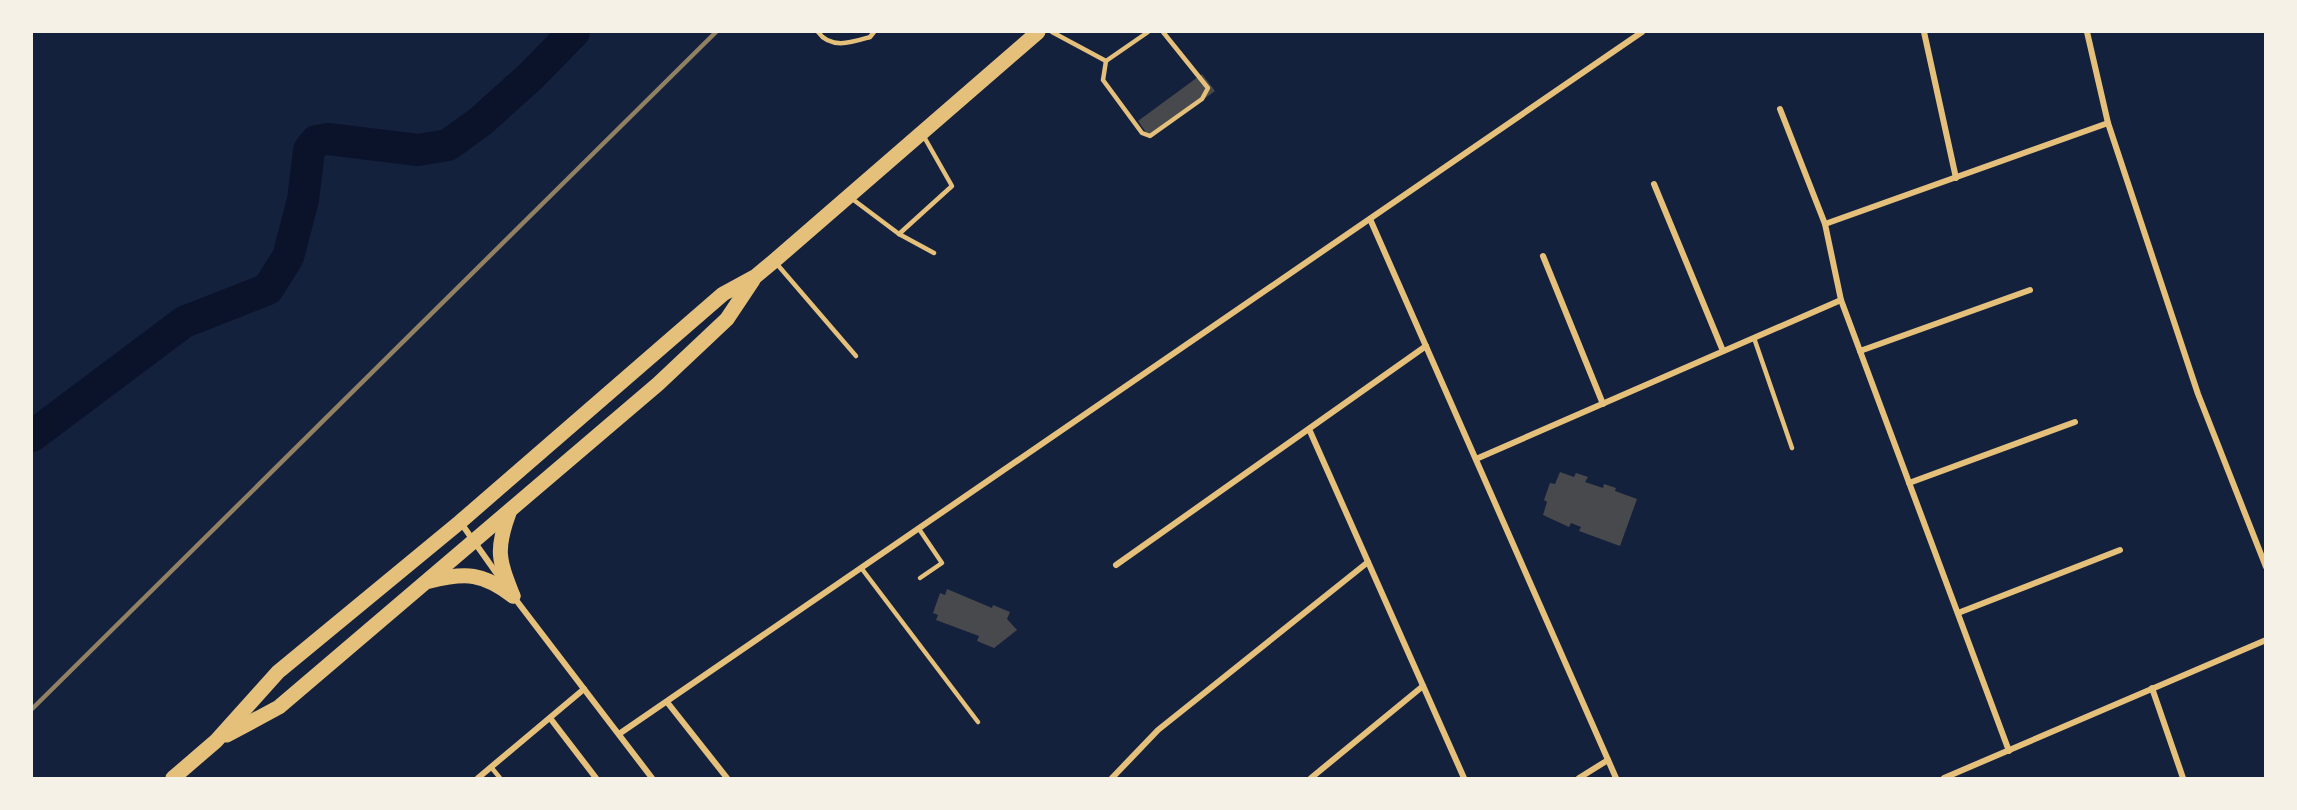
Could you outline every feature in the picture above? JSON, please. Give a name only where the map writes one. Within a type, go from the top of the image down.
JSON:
[{"type":"main road","points":[[173,778],[216,741],[278,672],[460,522],[723,294],[756,276],[774,261],[1038,32]]},
{"type":"main road","points":[[216,741],[279,707],[658,384],[727,318],[756,276]]},
{"type":"main road","points":[[510,511],[500,537],[500,556],[513,597]]},
{"type":"main road","points":[[426,582],[456,575],[474,576],[495,582],[513,597]]},
{"type":"street","points":[[618,734],[862,569],[1642,32]]},
{"type":"street","points":[[1924,32],[1956,178]]},
{"type":"street","points":[[2087,32],[2108,123],[2198,394],[2265,567]]},
{"type":"street","points":[[1780,109],[1826,225],[1841,300],[2009,751]]},
{"type":"street","points":[[1826,225],[2108,123]]},
{"type":"street","points":[[1654,184],[1724,351]]},
{"type":"street","points":[[1370,219],[1616,778]]},
{"type":"street","points":[[1543,256],[1603,404]]},
{"type":"street","points":[[1860,351],[2030,290]]},
{"type":"street","points":[[1476,459],[1841,300]]},
{"type":"street","points":[[1116,565],[1426,346]]},
{"type":"street","points":[[1909,483],[2074,422]]},
{"type":"street","points":[[1309,429],[1464,778]]},
{"type":"street","points":[[460,522],[513,597],[652,778]]},
{"type":"street","points":[[1958,613],[2120,550]]},
{"type":"street","points":[[1112,778],[1158,730],[1368,562]]},
{"type":"street","points":[[1944,778],[2265,640]]},
{"type":"street","points":[[1311,778],[1423,686]]},
{"type":"street","points":[[2152,688],[2183,778]]},
{"type":"street","points":[[478,778],[584,689]]},
{"type":"street","points":[[667,702],[727,778]]},
{"type":"street","points":[[550,718],[596,778]]},
{"type":"street","points":[[1579,778],[1608,760]]},
{"type":"lane","points":[[818,32],[822,37],[844,45],[870,37],[874,32]]},
{"type":"lane","points":[[1052,32],[1106,61]]},
{"type":"lane","points":[[1148,32],[1106,61],[1103,80],[1142,133],[1150,136],[1202,99],[1208,88],[1163,32]]},
{"type":"lane","points":[[899,234],[952,186],[922,133]]},
{"type":"lane","points":[[849,196],[899,234],[934,253]]},
{"type":"lane","points":[[774,261],[856,356]]},
{"type":"lane","points":[[1754,338],[1792,448]]},
{"type":"lane","points":[[920,529],[942,563],[920,579]]},
{"type":"lane","points":[[862,569],[978,722]]},
{"type":"lane","points":[[491,767],[500,778]]},
{"type":"building","points":[[1202,74],[1215,91],[1150,138],[1138,121]]},
{"type":"building","points":[[1560,472],[1574,477],[1576,473],[1588,477],[1585,482],[1603,488],[1604,484],[1616,488],[1615,491],[1637,499],[1620,546],[1579,531],[1581,527],[1571,523],[1569,527],[1543,515],[1547,502],[1544,500],[1550,483],[1555,484]]},
{"type":"building","points":[[947,589],[992,608],[993,605],[1010,612],[1007,619],[1017,630],[994,648],[977,641],[979,636],[936,620],[938,615],[933,613],[940,593],[945,595]]},
{"type":"waterway","points":[[32,436],[184,322],[268,289],[288,257],[303,200],[309,150],[316,141],[328,139],[418,150],[448,145],[481,121],[531,76],[574,32]]},
{"type":"railway","points":[[32,709],[716,32]]}]
